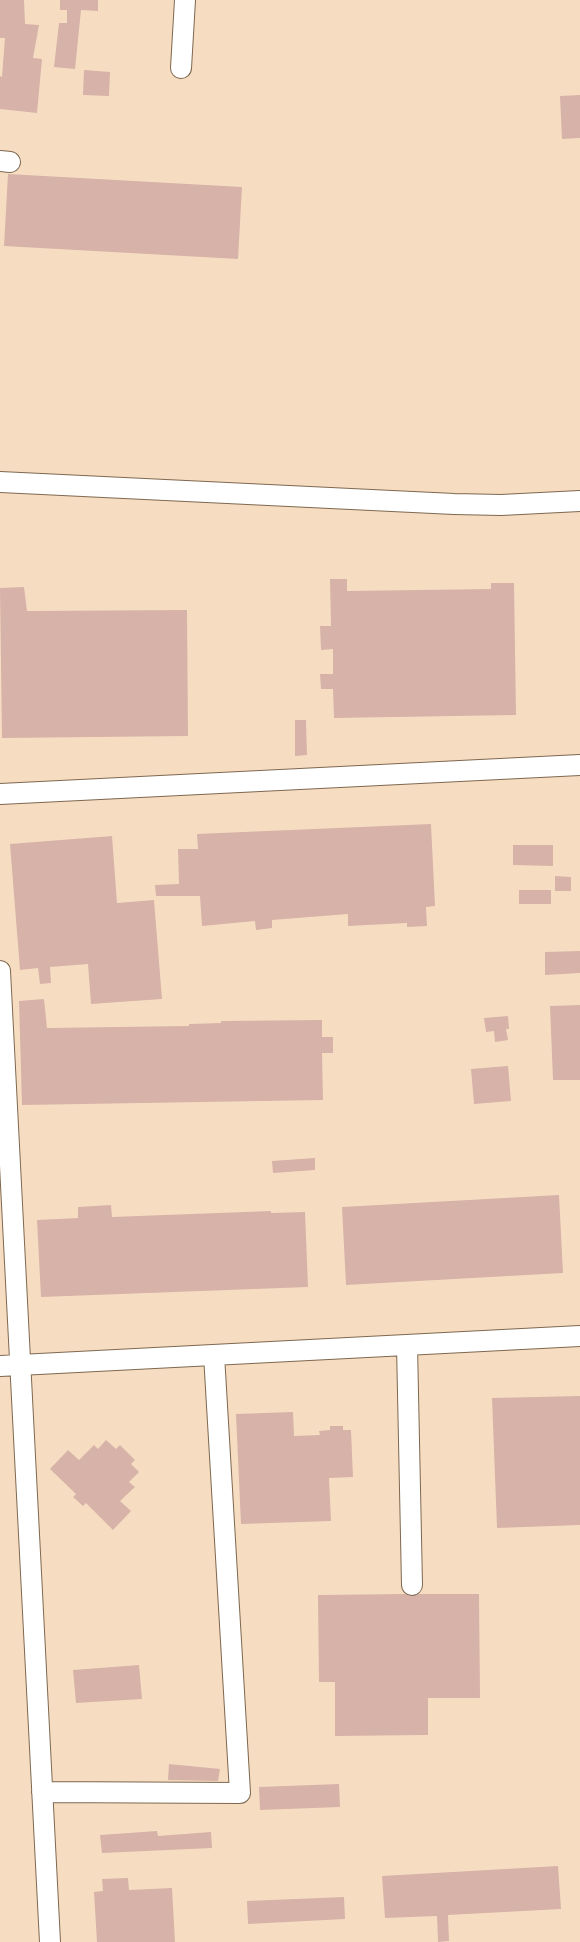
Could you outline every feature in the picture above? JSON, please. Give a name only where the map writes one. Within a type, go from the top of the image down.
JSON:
[{"type":"street","points":[[181,68],[185,0]]},
{"type":"street","points":[[0,482],[454,504],[501,505],[580,501]]},
{"type":"street","points":[[0,794],[580,765]]},
{"type":"street","points":[[0,972],[50,1942]]},
{"type":"street","points":[[0,1366],[580,1336]]},
{"type":"street","points":[[407,1345],[412,1585]]},
{"type":"street","points":[[42,1792],[240,1793],[214,1355]]},
{"type":"building","points":[[0,0],[24,0],[25,24],[39,25],[33,58],[42,59],[37,113],[0,109],[0,76],[2,77],[5,38],[0,38]]},
{"type":"building","points":[[60,0],[98,0],[98,11],[81,10],[75,69],[54,67],[59,23],[67,23],[67,10],[60,10]]},
{"type":"building","points":[[84,70],[110,72],[109,96],[83,95]]},
{"type":"building","points":[[580,95],[580,138],[562,139],[560,96]]},
{"type":"building","points":[[8,174],[242,187],[238,259],[4,246]]},
{"type":"building","points":[[330,579],[347,579],[347,591],[491,589],[491,583],[514,583],[516,715],[334,718],[333,689],[321,689],[320,674],[333,674],[333,649],[321,650],[320,626],[331,626]]},
{"type":"building","points":[[24,587],[27,611],[187,610],[188,736],[2,738],[0,588]]},
{"type":"building","points":[[295,720],[306,720],[307,755],[295,756]]},
{"type":"building","points":[[431,824],[435,906],[426,907],[427,926],[407,927],[407,923],[348,926],[348,914],[272,920],[272,928],[256,930],[255,921],[202,926],[200,896],[156,896],[155,885],[179,884],[178,849],[198,849],[197,834]]},
{"type":"building","points":[[112,836],[117,903],[154,900],[162,999],[91,1004],[88,964],[50,967],[51,983],[40,984],[38,968],[20,970],[10,844]]},
{"type":"building","points":[[513,845],[553,845],[553,866],[513,865]]},
{"type":"building","points":[[555,876],[571,877],[571,891],[555,891]]},
{"type":"building","points":[[519,890],[551,890],[551,904],[519,904]]},
{"type":"building","points":[[580,951],[580,973],[545,975],[545,952]]},
{"type":"building","points":[[44,999],[47,1028],[189,1026],[189,1024],[221,1023],[221,1021],[322,1020],[322,1037],[333,1037],[333,1053],[322,1053],[323,1100],[22,1105],[19,1001]]},
{"type":"building","points":[[580,1005],[580,1080],[553,1080],[550,1006]]},
{"type":"building","points":[[508,1016],[509,1029],[506,1029],[508,1040],[495,1042],[494,1031],[486,1032],[484,1018]]},
{"type":"building","points":[[508,1066],[511,1101],[474,1104],[471,1069]]},
{"type":"building","points":[[315,1158],[315,1170],[273,1173],[272,1161]]},
{"type":"building","points":[[559,1195],[563,1273],[346,1285],[342,1207]]},
{"type":"building","points":[[111,1205],[112,1217],[271,1211],[271,1213],[305,1212],[308,1287],[41,1297],[37,1220],[78,1218],[78,1207]]},
{"type":"building","points":[[580,1396],[580,1525],[497,1528],[492,1398]]},
{"type":"building","points":[[293,1412],[294,1436],[320,1435],[319,1431],[330,1430],[330,1426],[343,1426],[343,1430],[351,1430],[353,1477],[329,1478],[331,1521],[241,1524],[236,1414]]},
{"type":"building","points":[[106,1440],[116,1449],[120,1445],[135,1460],[131,1464],[139,1472],[129,1482],[135,1487],[120,1501],[131,1511],[113,1530],[86,1503],[83,1506],[73,1497],[76,1494],[50,1469],[68,1450],[79,1460],[94,1445],[98,1449]]},
{"type":"building","points":[[405,1594],[412,1596],[419,1594],[479,1594],[480,1698],[428,1698],[428,1735],[335,1736],[335,1682],[319,1682],[318,1595]]},
{"type":"building","points":[[139,1665],[142,1699],[76,1703],[73,1670]]},
{"type":"building","points":[[169,1764],[220,1769],[218,1781],[168,1780]]},
{"type":"building","points":[[339,1784],[340,1807],[260,1810],[259,1787]]},
{"type":"building","points":[[157,1831],[158,1836],[211,1832],[212,1848],[102,1853],[100,1835]]},
{"type":"building","points":[[558,1866],[561,1909],[448,1915],[449,1941],[438,1942],[437,1916],[385,1918],[382,1876]]},
{"type":"building","points":[[128,1878],[129,1890],[172,1888],[175,1942],[97,1942],[94,1892],[103,1891],[102,1879]]},
{"type":"building","points":[[344,1897],[345,1919],[248,1924],[247,1901]]}]
